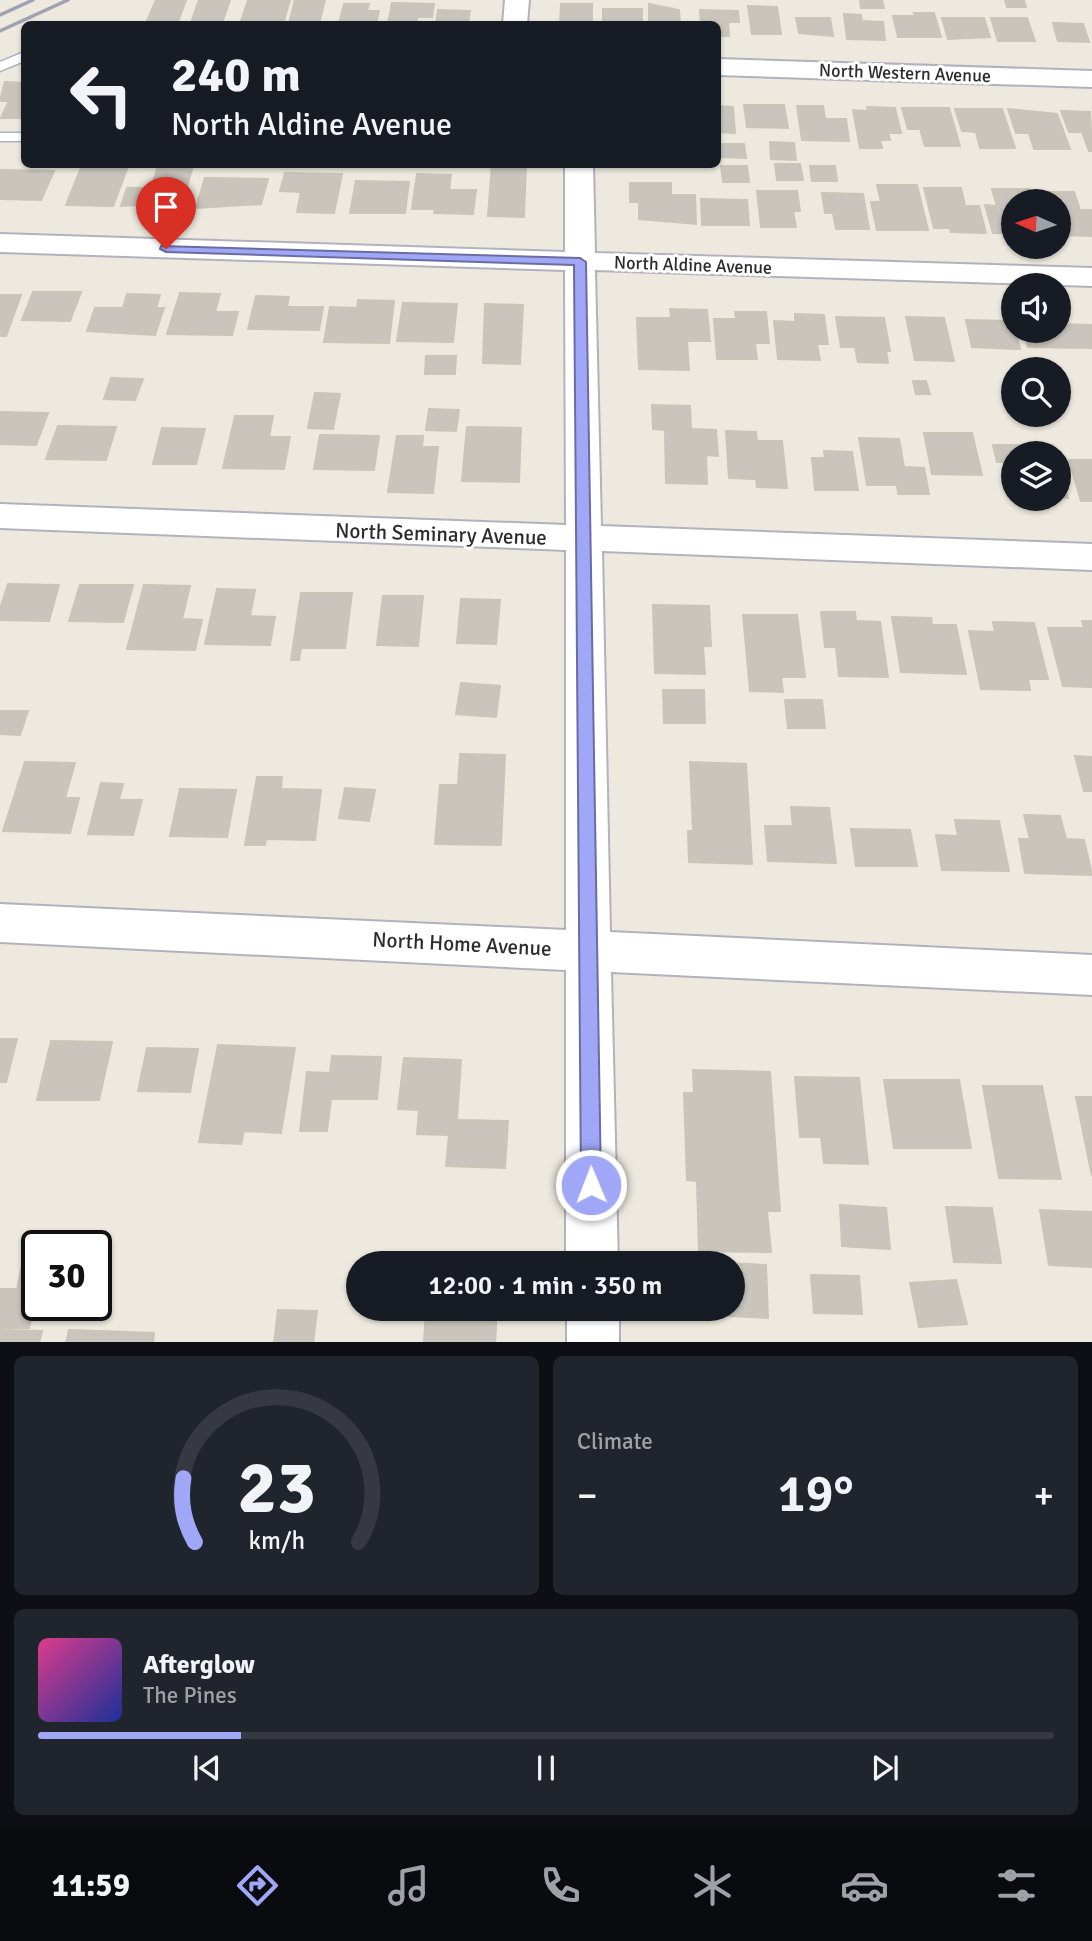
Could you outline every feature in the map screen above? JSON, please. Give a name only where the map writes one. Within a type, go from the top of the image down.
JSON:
[{"type":"street","points":[[515,21],[517,0]]},
{"type":"street","name":"North Western Avenue","points":[[721,67],[1092,79]]},
{"type":"street","points":[[579,168],[592,1251]]},
{"type":"street","name":"North Aldine Avenue","points":[[0,243],[1092,277]]},
{"type":"street","name":"North Seminary Avenue","points":[[0,516],[1092,557]]},
{"type":"street","name":"North Home Avenue","points":[[0,923],[1092,975]]},
{"type":"street","points":[[593,1321],[593,1342]]},
{"type":"lane","points":[[0,67],[21,57]]},
{"type":"lane","points":[[0,136],[21,137]]},
{"type":"building","points":[[156,0],[186,0],[178,21],[147,21]]},
{"type":"building","points":[[199,0],[230,0],[223,21],[192,21]]},
{"type":"building","points":[[248,0],[290,0],[284,21],[241,21]]},
{"type":"building","points":[[295,0],[325,0],[320,21],[290,21]]},
{"type":"building","points":[[860,0],[882,0],[884,8],[861,8]]},
{"type":"building","points":[[1005,0],[1024,0],[1026,7],[1007,7]]},
{"type":"building","points":[[392,3],[434,4],[432,17],[417,17],[416,21],[389,21]]},
{"type":"building","points":[[344,4],[369,4],[367,11],[379,11],[377,21],[340,21]]},
{"type":"building","points":[[561,4],[592,4],[592,21],[560,21]]},
{"type":"building","points":[[649,4],[679,10],[680,21],[649,21]]},
{"type":"building","points":[[748,6],[777,7],[781,34],[752,34]]},
{"type":"building","points":[[603,9],[642,9],[642,21],[603,21]]},
{"type":"building","points":[[438,10],[470,11],[468,21],[436,21]]},
{"type":"building","points":[[700,10],[738,11],[739,22],[728,22],[729,36],[721,36],[721,21],[701,21]]},
{"type":"building","points":[[914,13],[934,13],[941,37],[898,37],[893,16],[915,16]]},
{"type":"building","points":[[844,14],[861,15],[862,21],[883,22],[885,40],[847,39]]},
{"type":"building","points":[[796,18],[830,18],[833,36],[799,33]]},
{"type":"building","points":[[942,18],[984,18],[990,37],[948,39]]},
{"type":"building","points":[[991,18],[1027,18],[1035,41],[998,41]]},
{"type":"building","points":[[1053,23],[1083,24],[1089,42],[1058,41]]},
{"type":"building","points":[[5,82],[21,83],[21,118],[1,118],[9,101],[0,101]]},
{"type":"building","points":[[744,105],[784,105],[788,128],[747,127]]},
{"type":"building","points":[[721,106],[733,107],[735,133],[721,132]]},
{"type":"building","points":[[797,106],[823,106],[825,119],[846,119],[849,141],[802,140]]},
{"type":"building","points":[[867,107],[895,108],[901,133],[888,133],[890,140],[880,140],[882,148],[860,148],[853,110],[868,111]]},
{"type":"building","points":[[902,108],[949,108],[960,146],[925,146],[920,129],[908,129]]},
{"type":"building","points":[[955,109],[1002,109],[1015,148],[980,148],[976,132],[962,131]]},
{"type":"building","points":[[1008,109],[1057,114],[1070,149],[1034,149],[1029,133],[1016,133]]},
{"type":"building","points":[[1061,111],[1090,112],[1092,151],[1089,151],[1082,132],[1069,132]]},
{"type":"building","points":[[770,142],[794,143],[796,160],[771,159]]},
{"type":"building","points":[[721,144],[744,144],[746,158],[721,157]]},
{"type":"building","points":[[775,164],[800,164],[803,180],[777,180]]},
{"type":"building","points":[[721,166],[747,166],[749,182],[723,182]]},
{"type":"building","points":[[810,166],[835,166],[837,181],[812,181]]},
{"type":"building","points":[[81,168],[127,169],[113,206],[66,205]]},
{"type":"building","points":[[157,168],[192,168],[182,203],[121,206],[127,188],[151,188]]},
{"type":"building","points":[[492,168],[526,168],[524,217],[488,216]]},
{"type":"building","points":[[0,170],[54,171],[41,200],[0,199]]},
{"type":"building","points":[[285,173],[342,174],[334,213],[297,212],[301,192],[280,191]]},
{"type":"building","points":[[417,174],[451,175],[449,190],[476,190],[473,214],[434,213],[435,209],[412,209]]},
{"type":"building","points":[[205,178],[268,179],[261,204],[196,208]]},
{"type":"building","points":[[356,181],[409,182],[405,213],[350,213]]},
{"type":"building","points":[[630,183],[671,183],[671,195],[695,195],[696,224],[639,219],[639,202],[630,202]]},
{"type":"building","points":[[877,185],[917,185],[928,230],[877,230],[871,202],[881,202]]},
{"type":"building","points":[[924,188],[961,188],[965,206],[979,206],[986,233],[951,232],[950,228],[934,228]]},
{"type":"building","points":[[992,189],[1001,189],[1001,233],[993,233],[985,205],[997,206]]},
{"type":"building","points":[[757,191],[797,191],[800,211],[793,211],[796,227],[761,227]]},
{"type":"building","points":[[1071,192],[1074,192],[1080,210],[1092,210],[1092,236],[1071,235]]},
{"type":"building","points":[[822,193],[863,194],[869,229],[836,229],[833,213],[825,213]]},
{"type":"building","points":[[701,199],[747,200],[749,225],[702,225]]},
{"type":"building","points":[[33,292],[81,292],[70,321],[22,320]]},
{"type":"building","points":[[180,293],[220,294],[215,312],[238,312],[232,335],[167,334]]},
{"type":"building","points":[[127,294],[160,295],[156,308],[164,308],[155,335],[87,331],[95,308],[123,308]]},
{"type":"building","points":[[0,295],[21,295],[6,336],[0,336]]},
{"type":"building","points":[[256,296],[289,297],[287,307],[323,307],[319,330],[248,329]]},
{"type":"building","points":[[358,300],[394,301],[389,343],[324,342],[330,307],[357,308]]},
{"type":"building","points":[[403,303],[457,304],[453,342],[397,341]]},
{"type":"building","points":[[485,304],[523,305],[520,364],[483,363]]},
{"type":"building","points":[[670,309],[707,310],[710,341],[687,341],[689,370],[639,369],[637,318],[671,318]]},
{"type":"building","points":[[735,312],[766,312],[769,343],[755,343],[757,359],[717,359],[714,319],[736,319]]},
{"type":"building","points":[[795,314],[824,315],[828,344],[817,344],[820,360],[778,359],[774,321],[795,322]]},
{"type":"building","points":[[836,317],[884,318],[890,351],[886,351],[888,363],[858,362],[855,347],[841,347]]},
{"type":"building","points":[[906,317],[944,318],[954,361],[915,360]]},
{"type":"building","points":[[966,320],[1001,321],[1001,343],[1018,343],[1020,349],[972,347]]},
{"type":"building","points":[[1071,324],[1092,325],[1092,348],[1028,347],[1027,343],[1071,343]]},
{"type":"building","points":[[426,356],[456,356],[455,374],[425,374]]},
{"type":"building","points":[[111,378],[143,379],[135,400],[104,399]]},
{"type":"building","points":[[913,381],[926,381],[930,394],[916,394]]},
{"type":"building","points":[[315,393],[340,394],[333,429],[308,428]]},
{"type":"building","points":[[652,405],[690,406],[691,429],[716,430],[718,456],[706,455],[707,484],[666,483],[665,430],[653,429]]},
{"type":"building","points":[[429,409],[459,410],[456,431],[426,430]]},
{"type":"building","points":[[0,412],[48,413],[36,445],[0,444]]},
{"type":"building","points":[[235,416],[273,416],[269,437],[290,437],[284,469],[223,468]]},
{"type":"building","points":[[58,426],[116,427],[106,460],[46,459]]},
{"type":"building","points":[[467,427],[521,428],[519,482],[462,481]]},
{"type":"building","points":[[162,428],[205,429],[196,464],[153,464]]},
{"type":"building","points":[[726,431],[756,432],[757,441],[782,441],[787,488],[757,487],[756,479],[729,478]]},
{"type":"building","points":[[924,433],[972,433],[982,475],[932,474]]},
{"type":"building","points":[[320,435],[379,436],[374,470],[314,469]]},
{"type":"building","points":[[397,436],[423,436],[422,447],[438,447],[433,493],[388,492]]},
{"type":"building","points":[[859,438],[899,439],[904,467],[924,468],[929,494],[898,494],[897,485],[867,485]]},
{"type":"building","points":[[993,445],[1001,445],[1001,462],[997,462]]},
{"type":"building","points":[[824,451],[852,452],[858,490],[815,490],[812,458],[825,458]]},
{"type":"building","points":[[1071,460],[1092,460],[1092,501],[1081,501]]},
{"type":"building","points":[[8,584],[59,585],[49,621],[0,620],[0,609]]},
{"type":"building","points":[[80,585],[133,585],[123,622],[69,621]]},
{"type":"building","points":[[144,585],[190,586],[182,619],[202,620],[195,650],[127,649]]},
{"type":"building","points":[[217,589],[255,590],[250,616],[275,617],[270,645],[205,644]]},
{"type":"building","points":[[301,593],[352,593],[345,648],[301,648],[299,660],[291,660]]},
{"type":"building","points":[[383,596],[423,596],[418,646],[377,645]]},
{"type":"building","points":[[461,599],[500,600],[496,644],[457,643]]},
{"type":"building","points":[[653,605],[709,606],[711,646],[703,646],[705,674],[655,673]]},
{"type":"building","points":[[821,612],[855,612],[856,621],[880,622],[888,677],[839,676],[836,647],[825,647]]},
{"type":"building","points":[[743,615],[797,615],[805,677],[781,677],[783,692],[750,691]]},
{"type":"building","points":[[892,617],[931,618],[932,625],[956,625],[966,674],[901,672]]},
{"type":"building","points":[[1082,621],[1092,621],[1092,687],[1063,686],[1048,628],[1084,628]]},
{"type":"building","points":[[993,622],[1034,623],[1048,679],[1028,679],[1030,690],[981,689],[969,631],[995,632]]},
{"type":"building","points":[[461,683],[500,686],[496,717],[456,714]]},
{"type":"building","points":[[663,690],[704,690],[705,723],[664,723]]},
{"type":"building","points":[[785,700],[822,700],[825,728],[788,728]]},
{"type":"building","points":[[0,711],[28,711],[20,735],[0,734]]},
{"type":"building","points":[[460,754],[505,755],[501,845],[435,844],[440,785],[458,785]]},
{"type":"building","points":[[1075,756],[1092,757],[1092,791],[1084,791]]},
{"type":"building","points":[[25,762],[75,763],[65,798],[79,798],[70,833],[3,831]]},
{"type":"building","points":[[690,762],[746,764],[752,864],[689,862],[688,831],[693,831]]},
{"type":"building","points":[[257,777],[282,777],[281,789],[321,790],[315,840],[266,839],[265,845],[245,845]]},
{"type":"building","points":[[101,783],[123,784],[119,800],[142,800],[133,835],[88,834]]},
{"type":"building","points":[[345,788],[375,790],[369,821],[339,818]]},
{"type":"building","points":[[180,789],[236,790],[227,837],[170,836]]},
{"type":"building","points":[[791,807],[829,808],[836,863],[768,861],[765,826],[793,826]]},
{"type":"building","points":[[1024,815],[1060,816],[1066,839],[1084,840],[1092,875],[1025,873],[1019,839],[1030,839]]},
{"type":"building","points":[[955,820],[999,821],[1009,871],[942,870],[936,835],[958,836]]},
{"type":"building","points":[[851,829],[910,830],[917,866],[856,866]]},
{"type":"building","points":[[0,1039],[17,1039],[6,1082],[0,1082]]},
{"type":"building","points":[[51,1041],[112,1042],[99,1100],[37,1100]]},
{"type":"building","points":[[218,1045],[295,1048],[281,1133],[244,1131],[241,1144],[199,1142]]},
{"type":"building","points":[[147,1048],[198,1049],[190,1092],[138,1091]]},
{"type":"building","points":[[332,1056],[381,1057],[377,1099],[331,1099],[327,1131],[300,1131],[307,1072],[330,1073]]},
{"type":"building","points":[[404,1058],[461,1060],[457,1120],[508,1121],[505,1168],[446,1166],[449,1135],[417,1134],[419,1110],[398,1109]]},
{"type":"building","points":[[693,1070],[770,1072],[780,1211],[767,1211],[771,1252],[699,1251],[697,1181],[687,1180],[684,1093],[694,1093]]},
{"type":"building","points":[[795,1077],[859,1078],[868,1164],[824,1163],[821,1137],[800,1137]]},
{"type":"building","points":[[884,1080],[959,1080],[971,1148],[894,1148]]},
{"type":"building","points":[[983,1086],[1042,1086],[1061,1179],[999,1178]]},
{"type":"building","points":[[1076,1097],[1092,1097],[1092,1176]]},
{"type":"building","points":[[840,1205],[886,1208],[890,1249],[842,1246]]},
{"type":"building","points":[[946,1207],[992,1208],[1001,1263],[954,1262]]},
{"type":"building","points":[[1040,1210],[1092,1212],[1092,1267],[1049,1265]]},
{"type":"building","points":[[745,1264],[766,1265],[768,1318],[745,1317]]},
{"type":"building","points":[[21,1270],[21,1321],[31,1321],[29,1328],[0,1328],[0,1289],[17,1289]]},
{"type":"building","points":[[811,1275],[859,1276],[862,1314],[814,1313]]},
{"type":"building","points":[[956,1280],[967,1324],[919,1327],[910,1283]]},
{"type":"building","points":[[278,1310],[317,1311],[313,1342],[274,1342]]},
{"type":"building","points":[[425,1321],[496,1321],[495,1342],[424,1342]]},
{"type":"building","points":[[0,1330],[42,1331],[39,1342],[0,1342]]},
{"type":"building","points":[[69,1330],[154,1333],[153,1342],[66,1342]]},
{"type":"railway","points":[[0,15],[33,0]]},
{"type":"railway","points":[[22,21],[68,0]]},
{"type":"railway","points":[[0,31],[21,21]]},
{"type":"route","points":[[166,249],[580,262],[591,1185]]}]
